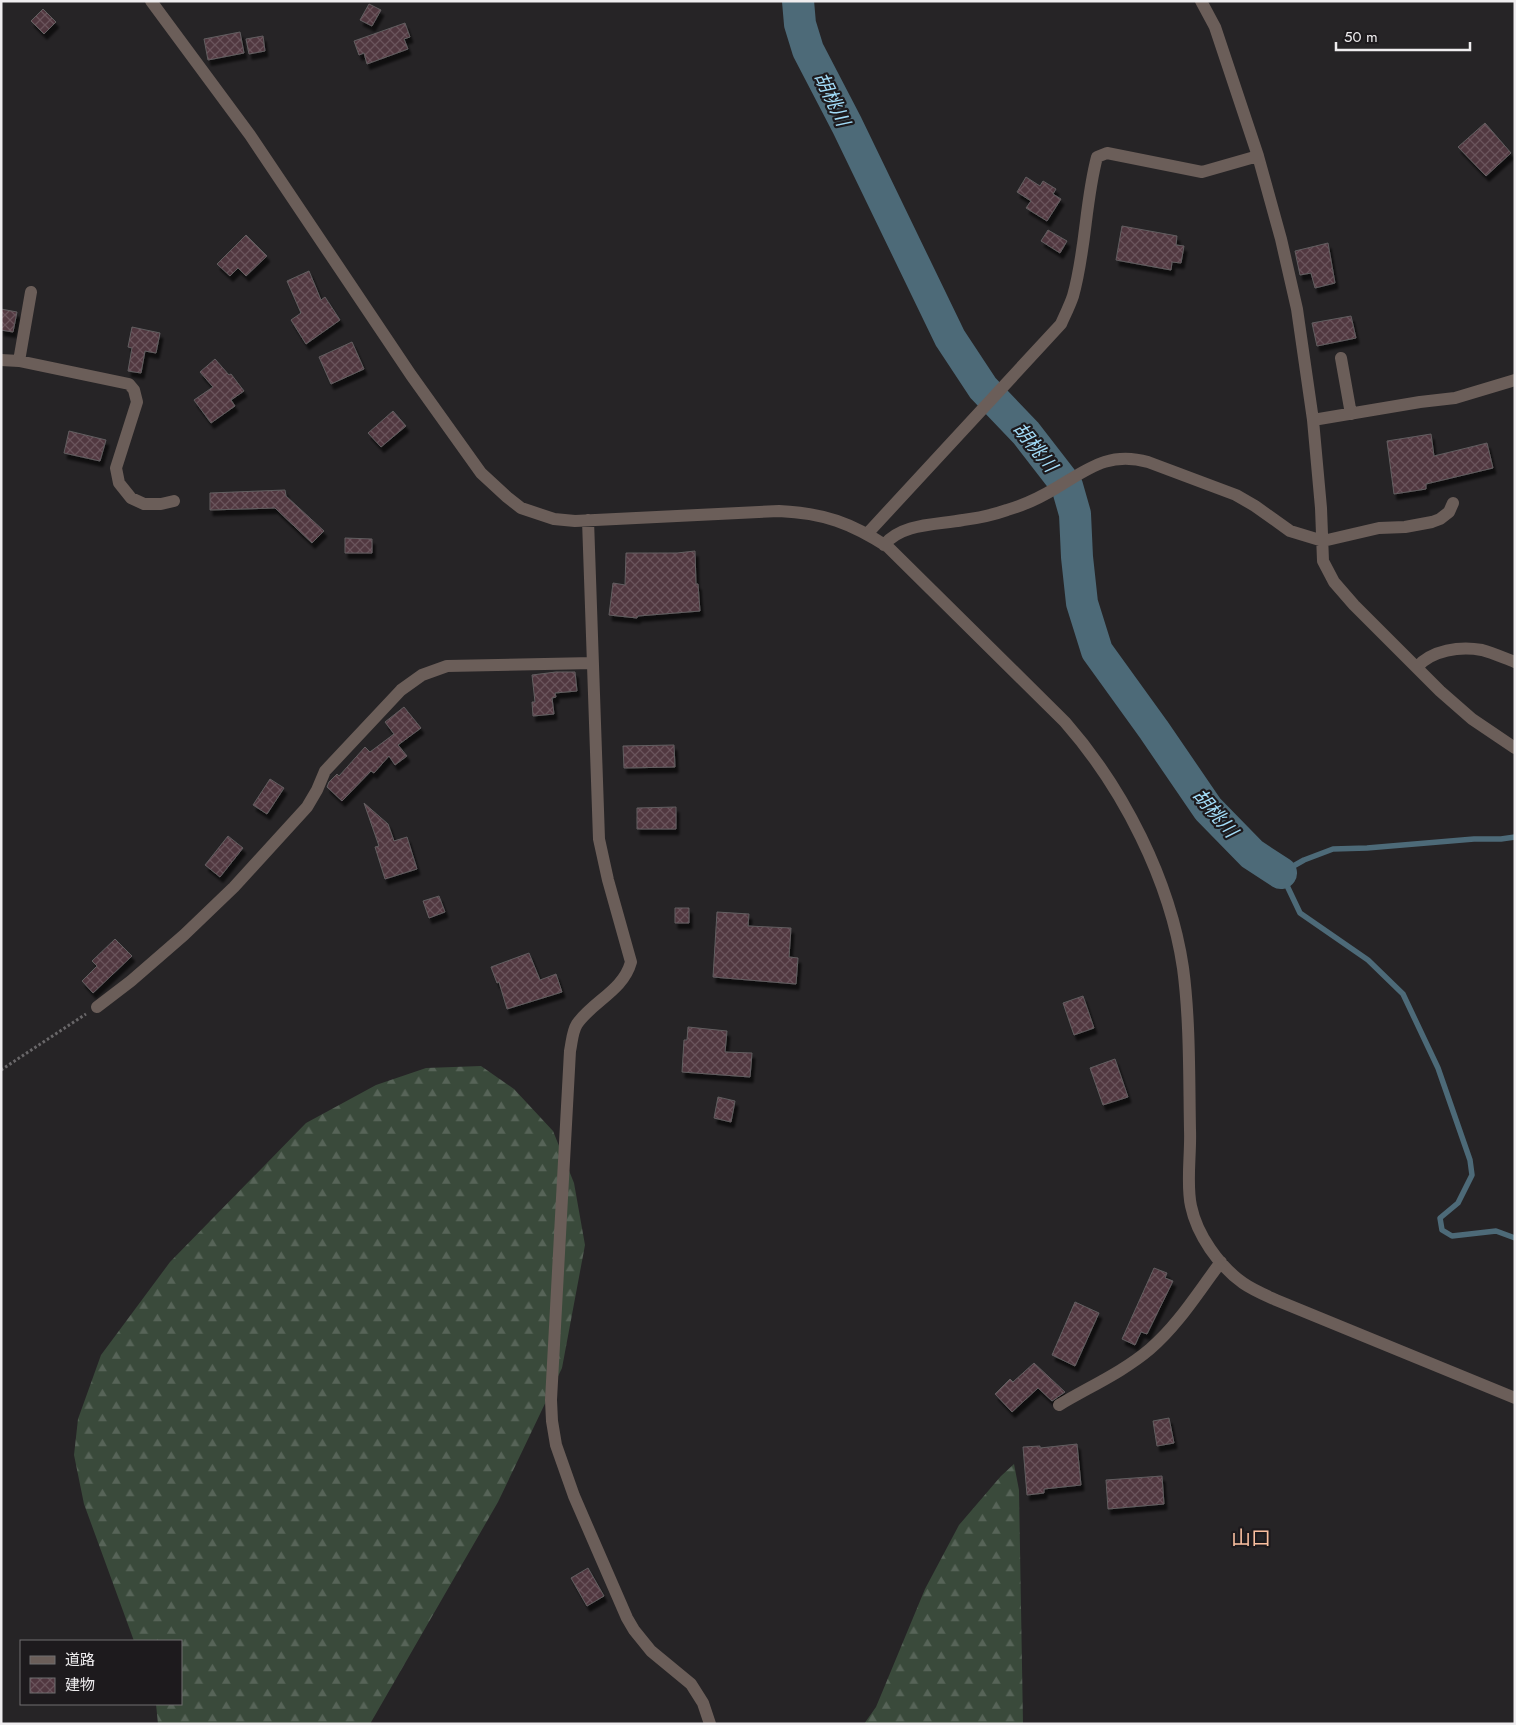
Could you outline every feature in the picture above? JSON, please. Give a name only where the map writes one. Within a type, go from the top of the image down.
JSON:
[{"type":"street","points":[[151,1],[250,135],[411,375],[481,473],[507,497],[521,508],[554,519],[588,520],[780,511],[802,512],[833,519],[852,526],[884,545],[908,566],[1065,722],[1082,742],[1121,801],[1146,847],[1164,894],[1183,968],[1188,1044],[1191,1154],[1189,1185],[1191,1206],[1203,1237],[1221,1262],[1243,1283],[1276,1300],[1515,1398]]},
{"type":"street","points":[[1201,1],[1215,27],[1258,156],[1281,239],[1296,309],[1313,420],[1321,508],[1323,561],[1334,582],[1354,605],[1440,691],[1472,718],[1515,748]]},
{"type":"street","points":[[867,534],[1061,324],[1073,296],[1097,157],[1107,153],[1202,172],[1258,156]]},
{"type":"street","points":[[19,361],[31,292]]},
{"type":"street","points":[[1341,358],[1351,414]]},
{"type":"street","points":[[1,360],[19,361],[129,384],[134,390],[137,402],[116,468],[120,483],[131,498],[144,504],[161,504],[174,501]]},
{"type":"street","points":[[1313,420],[1455,398],[1515,380]]},
{"type":"street","points":[[884,545],[890,538],[909,529],[988,515],[1021,505],[1056,488],[1089,468],[1112,459],[1125,458],[1134,458],[1148,462],[1236,495],[1256,506],[1290,531],[1323,541],[1380,528],[1405,527],[1432,522],[1450,512],[1453,503]]},
{"type":"street","points":[[588,520],[599,839],[608,880],[631,962],[628,972],[620,984],[585,1015],[576,1026],[570,1051],[553,1360],[552,1421],[556,1445],[574,1496],[627,1618],[651,1651],[691,1684],[703,1702],[710,1724]]},
{"type":"street","points":[[1417,667],[1422,661],[1437,653],[1458,649],[1482,650],[1515,662]]},
{"type":"street","points":[[96,1007],[131,981],[184,935],[234,887],[306,807],[317,790],[325,771],[411,682],[437,668],[448,666],[593,663]]},
{"type":"street","points":[[1059,1405],[1134,1362],[1150,1348],[1182,1314],[1221,1262]]},
{"type":"path","points":[[1,1070],[96,1007]]},
{"type":"green space","points":[[481,1066],[514,1089],[553,1131],[574,1183],[585,1245],[562,1368],[498,1502],[370,1724],[158,1724],[156,1705],[182,1705],[182,1640],[134,1640],[84,1504],[74,1455],[78,1419],[101,1355],[170,1262],[306,1123],[376,1085],[426,1068]]},
{"type":"green space","points":[[1014,1464],[1019,1490],[1023,1724],[864,1724],[876,1707],[925,1589],[959,1525],[1001,1476]]},
{"type":"building","points":[[369,4],[381,10],[372,26],[360,20]]},
{"type":"building","points":[[43,9],[56,22],[44,34],[31,21]]},
{"type":"building","points":[[405,23],[410,37],[404,39],[408,49],[367,64],[364,53],[359,55],[354,41]]},
{"type":"building","points":[[240,32],[244,53],[208,60],[204,39]]},
{"type":"building","points":[[263,36],[265,51],[249,54],[246,39]]},
{"type":"building","points":[[1485,123],[1511,153],[1486,176],[1458,147]]},
{"type":"building","points":[[1026,177],[1040,186],[1043,181],[1056,189],[1053,194],[1061,199],[1047,221],[1026,208],[1031,201],[1017,192]]},
{"type":"building","points":[[1122,226],[1177,236],[1176,245],[1184,246],[1181,263],[1172,262],[1171,270],[1116,260]]},
{"type":"building","points":[[1048,230],[1067,241],[1060,253],[1041,241]]},
{"type":"building","points":[[246,235],[267,256],[246,276],[238,268],[230,276],[217,264]]},
{"type":"building","points":[[1328,243],[1335,283],[1315,288],[1311,273],[1300,275],[1295,251]]},
{"type":"building","points":[[309,271],[321,300],[325,297],[340,320],[306,344],[291,320],[301,313],[287,281]]},
{"type":"building","points":[[1,309],[17,312],[13,332],[1,330]]},
{"type":"building","points":[[1351,316],[1356,338],[1317,346],[1312,323]]},
{"type":"building","points":[[132,327],[160,333],[156,353],[145,351],[141,373],[128,371],[132,348],[128,347]]},
{"type":"building","points":[[352,342],[364,369],[331,384],[319,357]]},
{"type":"building","points":[[215,359],[229,375],[231,374],[244,391],[231,400],[235,406],[211,423],[194,400],[213,387],[200,372]]},
{"type":"building","points":[[393,411],[406,426],[381,447],[368,433]]},
{"type":"building","points":[[69,431],[106,440],[100,461],[64,453]]},
{"type":"building","points":[[1431,434],[1434,456],[1487,443],[1493,468],[1426,484],[1426,489],[1394,494],[1387,441]]},
{"type":"building","points":[[285,490],[286,496],[324,531],[312,543],[275,508],[210,510],[210,493]]},
{"type":"building","points":[[345,538],[372,539],[372,553],[345,553]]},
{"type":"building","points":[[695,551],[696,584],[698,584],[700,611],[638,616],[637,618],[609,615],[613,583],[625,585],[626,553]]},
{"type":"building","points":[[575,672],[577,691],[555,693],[556,697],[552,698],[554,714],[533,716],[532,702],[535,702],[532,675]]},
{"type":"building","points":[[404,707],[421,728],[398,745],[407,756],[395,765],[389,756],[374,773],[371,771],[342,801],[327,787],[329,782],[337,774],[339,776],[365,747],[370,752],[394,734],[385,722]]},
{"type":"building","points":[[674,745],[675,767],[624,768],[623,746]]},
{"type":"building","points":[[270,779],[284,788],[267,814],[253,805]]},
{"type":"building","points":[[364,803],[388,824],[394,841],[407,837],[417,869],[385,879],[375,847],[379,846]]},
{"type":"building","points":[[676,807],[676,829],[637,829],[637,808]]},
{"type":"building","points":[[228,836],[243,848],[220,877],[205,865]]},
{"type":"building","points":[[439,896],[445,912],[429,918],[423,901]]},
{"type":"building","points":[[675,908],[689,908],[689,923],[675,923]]},
{"type":"building","points":[[717,912],[749,914],[748,926],[791,928],[789,957],[798,958],[796,984],[713,977]]},
{"type":"building","points":[[115,939],[132,956],[93,993],[82,981],[97,966],[92,961]]},
{"type":"building","points":[[529,953],[540,980],[556,974],[562,992],[507,1009],[499,982],[497,983],[491,967]]},
{"type":"building","points":[[1083,996],[1094,1028],[1074,1035],[1063,1003]]},
{"type":"building","points":[[688,1027],[727,1031],[725,1052],[752,1053],[750,1077],[682,1072],[684,1040],[687,1040]]},
{"type":"building","points":[[1115,1059],[1128,1097],[1103,1105],[1090,1068]]},
{"type":"building","points":[[718,1097],[735,1101],[731,1122],[714,1118]]},
{"type":"building","points":[[1154,1268],[1167,1273],[1165,1278],[1173,1281],[1147,1334],[1141,1332],[1135,1345],[1122,1339]]},
{"type":"building","points":[[1075,1302],[1099,1313],[1075,1366],[1052,1355]]},
{"type":"building","points":[[1034,1363],[1065,1392],[1052,1401],[1038,1388],[1012,1412],[995,1394],[1010,1379],[1013,1382]]},
{"type":"building","points":[[1169,1418],[1174,1443],[1157,1446],[1153,1421]]},
{"type":"building","points":[[1077,1444],[1081,1485],[1044,1489],[1044,1493],[1027,1495],[1023,1447],[1040,1446],[1040,1448]]},
{"type":"building","points":[[1162,1476],[1164,1504],[1108,1509],[1106,1480]]},
{"type":"building","points":[[588,1568],[604,1596],[587,1606],[571,1578]]},
{"type":"waterway","name":"胡桃川","points":[[798,1],[800,24],[808,50],[847,125],[950,338],[983,388],[1026,433],[1067,486],[1075,514],[1082,603],[1097,651],[1208,809],[1252,854],[1281,873]]},
{"type":"waterway","points":[[1515,837],[1333,849],[1304,860],[1281,873],[1300,913],[1368,960],[1403,994],[1438,1068],[1470,1160],[1472,1175],[1458,1203],[1440,1218],[1442,1230],[1452,1236],[1496,1231],[1515,1238]]},
{"type":"district","name":"山口","points":[[1251,1538]]}]
